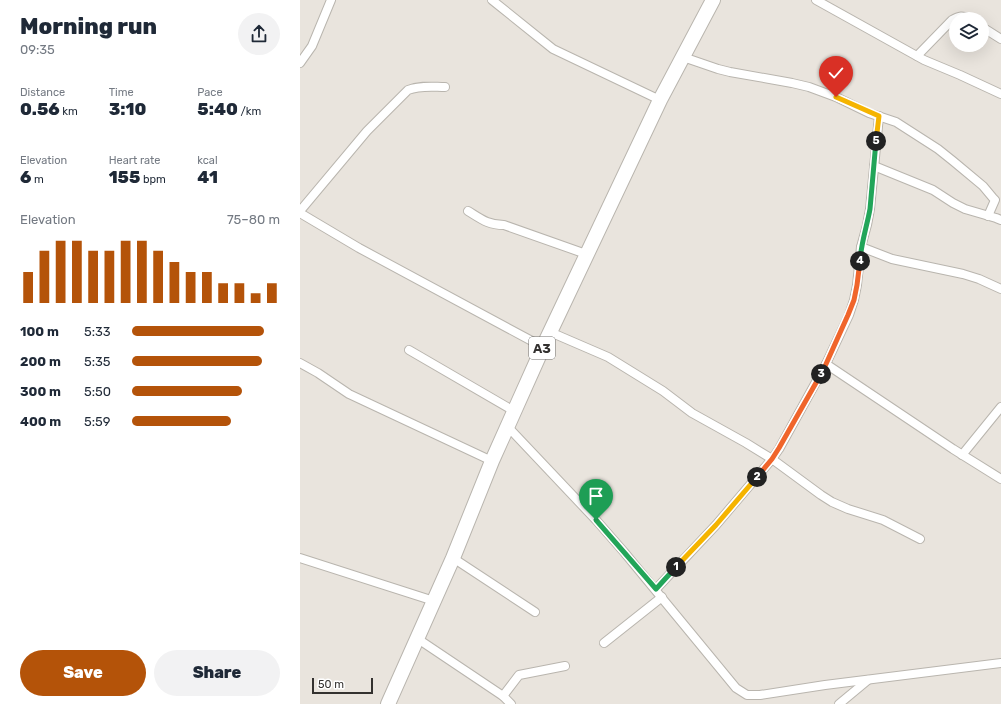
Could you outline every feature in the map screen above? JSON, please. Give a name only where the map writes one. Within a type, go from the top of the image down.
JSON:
[{"type":"highway","name":"A3","points":[[388,704],[418,639],[507,426],[543,347],[660,100],[713,0]]},
{"type":"street","points":[[300,63],[312,46],[331,0]]},
{"type":"street","points":[[492,0],[554,49],[660,100]]},
{"type":"street","points":[[816,0],[924,60],[1001,94]]},
{"type":"street","points":[[917,56],[949,23]]},
{"type":"street","points":[[989,31],[1001,39]]},
{"type":"street","points":[[683,57],[724,71],[809,87],[889,119],[938,149],[983,186],[995,200],[988,216]]},
{"type":"street","points":[[445,87],[414,88],[408,90],[367,131],[300,212],[359,248],[543,347]]},
{"type":"street","points":[[656,589],[716,525],[772,459],[826,364],[854,300],[861,247],[868,220],[879,116]]},
{"type":"street","points":[[874,166],[933,190],[965,209],[1001,220]]},
{"type":"street","points":[[468,211],[493,225],[504,225],[586,254]]},
{"type":"street","points":[[861,247],[892,259],[963,274],[979,279],[1001,289]]},
{"type":"street","points":[[550,332],[608,357],[663,391],[692,413],[772,459],[832,502],[848,509],[883,520],[920,539]]},
{"type":"street","points":[[409,350],[514,411]]},
{"type":"street","points":[[300,363],[349,394],[492,462]]},
{"type":"street","points":[[826,364],[1001,479]]},
{"type":"street","points":[[962,454],[1001,407]]},
{"type":"street","points":[[507,426],[596,520],[656,589],[736,688],[747,695],[760,695],[1001,663]]},
{"type":"street","points":[[300,558],[434,601]]},
{"type":"street","points":[[453,558],[535,612]]},
{"type":"street","points":[[604,643],[662,597]]},
{"type":"street","points":[[418,639],[503,696],[511,704]]},
{"type":"street","points":[[503,696],[519,675],[565,666]]},
{"type":"street","points":[[839,704],[868,680]]},
{"type":"street","points":[[747,695],[751,704]]},
{"type":"route","points":[[596,520],[656,589],[716,525],[772,459],[779,448],[826,364],[854,300],[861,247],[870,209],[879,116],[869,113],[836,97]]}]
